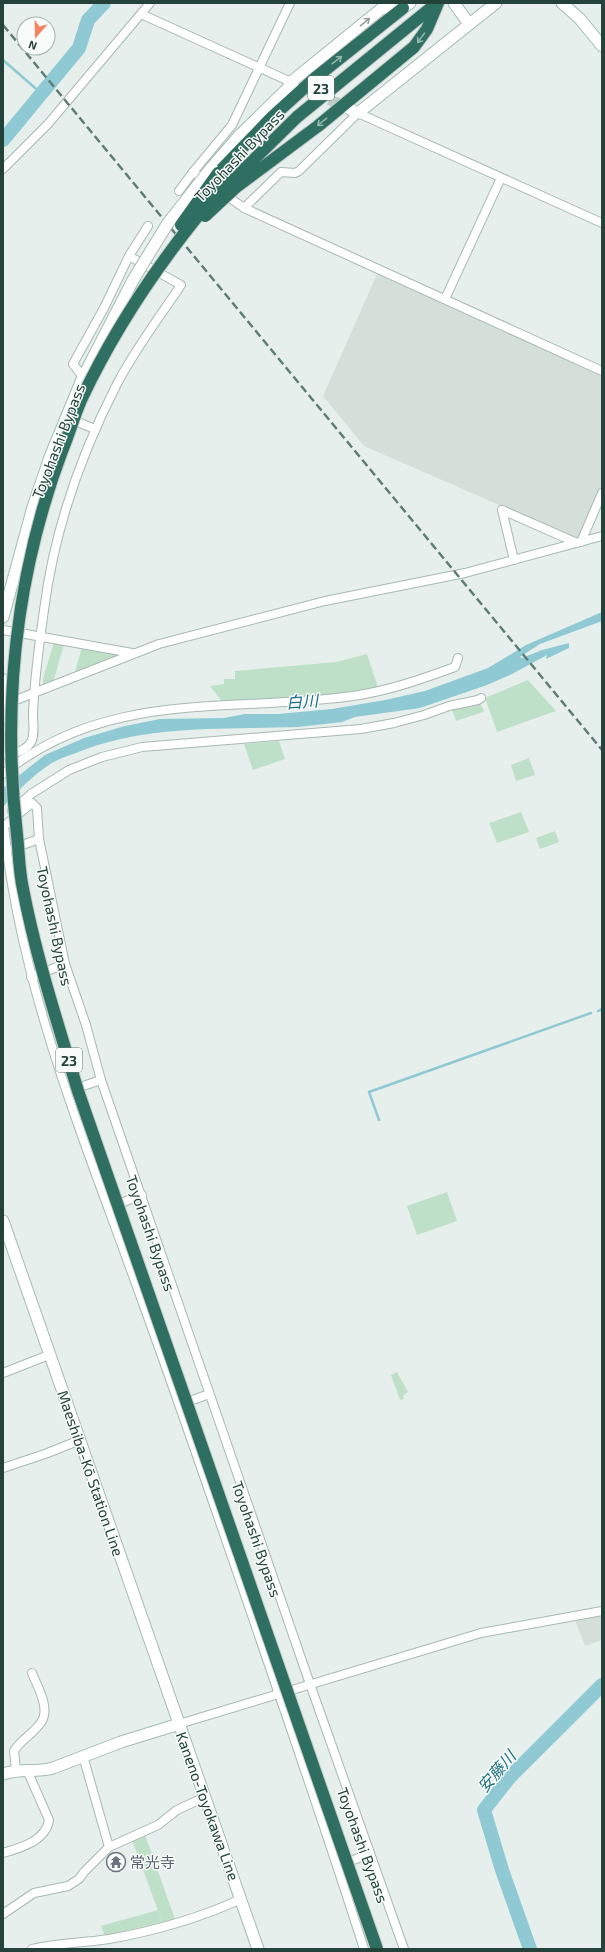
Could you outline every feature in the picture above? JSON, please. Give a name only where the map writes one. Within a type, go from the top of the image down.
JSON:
[{"type":"highway","name":"Toyohashi Bypass","points":[[377,1949],[78,1091],[49,995],[23,887],[13,806],[11,756],[12,686],[18,622],[33,548],[53,475],[81,402],[114,337],[150,278],[224,179],[432,5]]},
{"type":"highway","points":[[224,179],[318,126],[414,47],[428,29],[432,5]]},
{"type":"highway","points":[[224,179],[252,136],[314,78],[406,6]]},
{"type":"highway","name":"Toyohashi Bypass","points":[[224,179],[194,227],[152,284],[118,342],[88,402],[57,479],[38,549],[23,623],[17,686],[16,757],[18,807],[28,888],[54,996],[83,1089],[383,1949]]},
{"type":"main road","points":[[454,3],[469,24]]},
{"type":"main road","points":[[353,111],[496,3]]},
{"type":"main road","points":[[562,3],[580,19],[602,46]]},
{"type":"main road","points":[[3,617],[33,507],[50,457],[83,377],[133,280],[168,222],[224,179],[238,136],[293,86],[382,9],[390,6],[406,6]]},
{"type":"main road","name":"Maeshiba-Kō Station Line","points":[[3,1222],[7,1244],[80,1440],[179,1724]]},
{"type":"main road","name":"Kaneno-Toyokawa Line","points":[[3,1774],[16,1770],[44,1770],[52,1768],[179,1724],[258,1949]]},
{"type":"street","points":[[3,169],[48,124],[150,3]]},
{"type":"street","points":[[179,191],[232,125],[290,3]]},
{"type":"street","points":[[141,14],[293,86]]},
{"type":"street","points":[[244,208],[281,172],[294,173],[299,171],[353,111],[602,223]]},
{"type":"street","points":[[193,172],[244,208],[602,371]]},
{"type":"street","points":[[445,299],[501,178]]},
{"type":"street","points":[[83,377],[73,364],[104,308],[129,256],[148,226]]},
{"type":"street","points":[[3,748],[5,754],[8,756],[31,744],[33,693],[45,597],[58,537],[74,486],[95,429],[117,383],[181,285],[129,256]]},
{"type":"street","points":[[67,417],[95,429]]},
{"type":"street","points":[[579,543],[602,493]]},
{"type":"street","points":[[514,560],[502,510],[579,543]]},
{"type":"street","points":[[3,705],[159,644],[325,601],[462,573],[602,536]]},
{"type":"street","points":[[3,630],[132,654]]},
{"type":"street","points":[[3,774],[25,758],[55,740],[93,724],[115,718],[149,712],[196,707],[335,698],[369,693],[410,682],[455,667],[458,658]]},
{"type":"street","points":[[3,678],[5,684],[3,720]]},
{"type":"street","points":[[3,819],[31,794],[69,770],[109,756],[142,747],[361,729],[409,719],[449,706],[478,700],[481,698]]},
{"type":"street","points":[[364,1949],[338,1865],[180,1405],[67,1091],[31,977],[7,850],[4,826],[32,803],[37,808],[39,839],[65,964],[86,1025],[101,1080],[310,1684],[404,1949]]},
{"type":"street","points":[[7,850],[39,839]]},
{"type":"street","points":[[31,977],[65,964]]},
{"type":"street","points":[[67,1091],[101,1080]]},
{"type":"street","points":[[109,1208],[142,1195]]},
{"type":"street","points":[[3,1373],[49,1355]]},
{"type":"street","points":[[180,1405],[209,1394]]},
{"type":"street","points":[[3,1468],[80,1440]]},
{"type":"street","points":[[179,1724],[480,1633],[600,1611],[602,1603]]},
{"type":"street","points":[[16,1770],[14,1751],[43,1719],[43,1700],[32,1673]]},
{"type":"street","points":[[83,1756],[109,1847]]},
{"type":"street","points":[[3,1853],[34,1841],[48,1824],[49,1820],[27,1770]]},
{"type":"street","points":[[3,1914],[34,1893],[68,1886],[79,1879],[109,1847],[158,1825],[177,1810],[205,1797]]},
{"type":"street","points":[[338,1865],[370,1854]]},
{"type":"street","points":[[32,1949],[49,1945],[107,1939],[166,1926],[241,1899]]},
{"type":"shaded area","points":[[378,272],[602,376],[602,486],[579,540],[364,446],[323,396]]},
{"type":"shaded area","points":[[602,1615],[602,1640],[585,1646],[575,1620]]},
{"type":"green space","points":[[54,642],[64,644],[53,683],[43,687],[43,679]]},
{"type":"green space","points":[[82,647],[123,654],[74,675]]},
{"type":"green space","points":[[367,654],[378,687],[334,695],[224,704],[210,686],[224,684],[224,679],[235,679],[235,671],[336,662]]},
{"type":"green space","points":[[528,680],[556,711],[497,732],[485,698]]},
{"type":"green space","points":[[479,702],[484,710],[483,712],[456,721],[452,709]]},
{"type":"green space","points":[[279,741],[285,759],[253,770],[244,744]]},
{"type":"green space","points":[[529,758],[535,775],[516,781],[511,765]]},
{"type":"green space","points":[[521,812],[529,832],[497,843],[489,823]]},
{"type":"green space","points":[[555,831],[559,842],[540,849],[536,838]]},
{"type":"green space","points":[[447,1192],[457,1221],[417,1235],[407,1206]]},
{"type":"green space","points":[[397,1372],[408,1392],[403,1396],[404,1399],[400,1400],[391,1375]]},
{"type":"green space","points":[[145,1835],[175,1919],[163,1924],[132,1840]]},
{"type":"green space","points":[[158,1910],[162,1922],[105,1936],[101,1926]]},
{"type":"water","points":[[602,612],[602,621],[540,644],[520,657],[522,658],[542,650],[569,643],[569,648],[546,659],[547,655],[512,674],[487,685],[420,708],[355,717],[342,722],[298,727],[186,730],[122,739],[101,744],[62,758],[50,764],[31,779],[3,807],[3,788],[45,755],[84,738],[125,726],[160,719],[224,718],[245,714],[278,714],[332,709],[385,700],[425,691],[488,668],[526,645]]},
{"type":"waterway","points":[[3,140],[79,48],[88,20],[104,3]]},
{"type":"waterway","points":[[3,60],[42,94]]},
{"type":"waterway","points":[[598,1011],[602,1009]]},
{"type":"waterway","points":[[379,1120],[369,1092],[591,1013]]},
{"type":"waterway","name":"安藤川","points":[[530,1949],[502,1870],[484,1810],[509,1778],[602,1685]]},
{"type":"tunnel","points":[[299,86],[348,108]]},
{"type":"railway","points":[[3,25],[602,750]]},
{"type":"place","name":"常光寺","points":[[116,1862]]},
{"type":"water label","name":"白川","points":[[302,701]]}]
